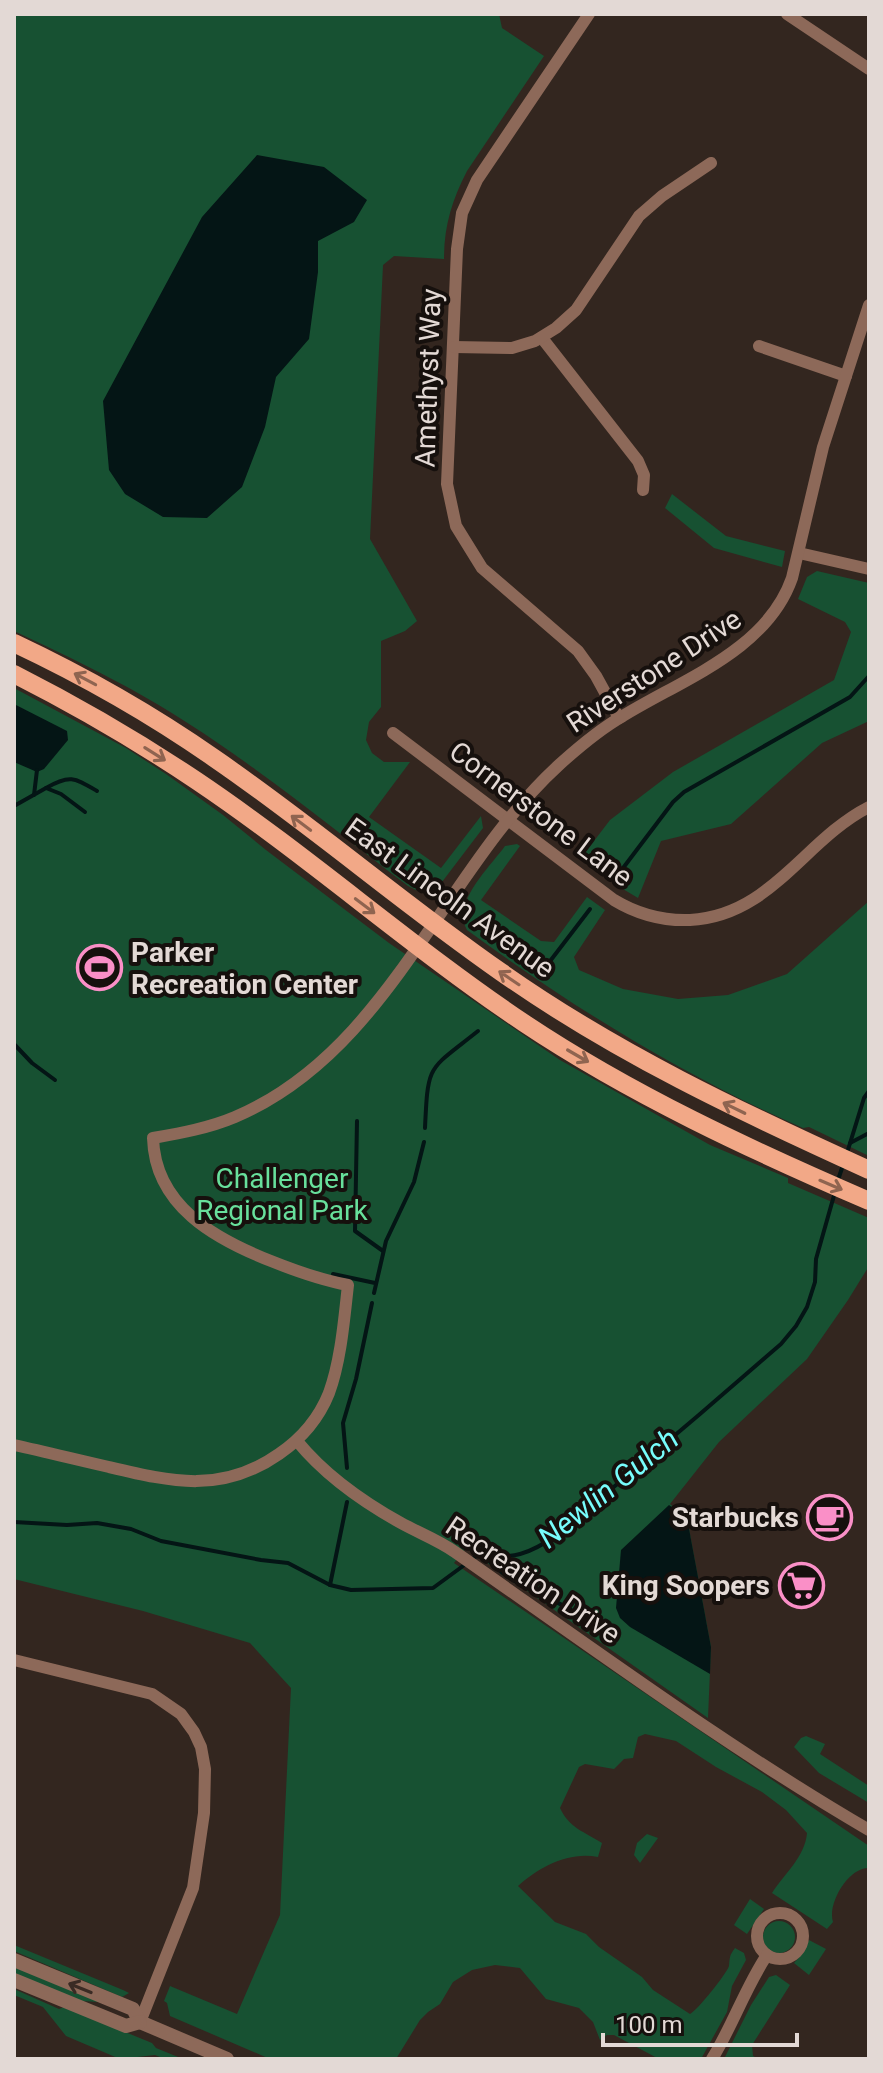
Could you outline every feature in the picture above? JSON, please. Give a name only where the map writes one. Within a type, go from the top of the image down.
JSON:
[{"type":"main road","name":"East Lincoln Avenue","points":[[14,643],[158,720],[205,751],[499,972],[592,1033],[678,1081],[869,1170]]},
{"type":"main road","name":"East Lincoln Avenue","points":[[14,674],[117,731],[200,783],[523,1023],[562,1048],[703,1126],[869,1201]]},
{"type":"street","name":"Amethyst Way","points":[[589,14],[477,180],[462,213],[457,249],[447,484],[456,526],[482,568],[578,651],[619,718]]},
{"type":"street","points":[[787,14],[869,69]]},
{"type":"street","points":[[454,347],[512,348],[542,338],[564,323],[639,216],[662,196],[711,163]]},
{"type":"street","name":"Riverstone Drive","points":[[417,945],[508,820],[551,773],[591,737],[619,718],[729,654],[759,631],[785,595],[799,553],[823,447],[869,305]]},
{"type":"street","points":[[542,338],[638,461],[644,475],[643,490]]},
{"type":"street","points":[[759,346],[846,376]]},
{"type":"street","points":[[799,553],[869,569]]},
{"type":"street","name":"Cornerstone Lane","points":[[393,733],[622,905],[655,917],[681,920],[718,916],[749,904],[844,823],[869,807]]},
{"type":"street","points":[[14,1445],[159,1479],[199,1482],[223,1479],[258,1467],[297,1441],[330,1391],[348,1285],[316,1278],[244,1250],[202,1226],[182,1206],[163,1178],[155,1159],[153,1138],[196,1130],[237,1116],[299,1081],[334,1051],[385,991],[417,945]]},
{"type":"street","name":"Recreation Drive","points":[[297,1441],[324,1470],[393,1518],[446,1546],[660,1695],[832,1809],[869,1830]]},
{"type":"street","points":[[14,1660],[152,1694],[181,1714],[201,1747],[205,1769],[204,1813],[193,1888],[140,2022]]},
{"type":"street","points":[[712,2059],[749,1982],[767,1955]]},
{"type":"street","points":[[14,1960],[133,2009],[140,2022],[224,2058]]},
{"type":"street","points":[[14,1980],[126,2026],[140,2022]]},
{"type":"green space","points":[[14,14],[499,14],[502,28],[544,56],[467,171],[450,214],[444,259],[394,256],[383,265],[370,539],[417,621],[405,631],[381,641],[381,707],[369,722],[366,740],[372,753],[384,762],[410,762],[369,817],[441,868],[481,816],[483,828],[437,886],[418,891],[408,886],[202,732],[129,688],[14,631]]},
{"type":"green space","points":[[672,494],[726,536],[785,551],[782,567],[714,548],[665,508]]},
{"type":"green space","points":[[817,571],[869,583],[869,721],[822,743],[731,824],[661,841],[638,898],[581,858],[610,820],[673,772],[834,680],[851,632],[845,622],[798,599],[807,577]]},
{"type":"green space","name":"Challenger Regional Park","points":[[14,688],[126,748],[166,774],[389,943],[560,1060],[710,1145],[788,1178],[788,1183],[869,1218],[869,1266],[807,1359],[719,1442],[670,1504],[687,1518],[711,1647],[708,1718],[466,1548],[454,1563],[869,1846],[869,1868],[854,1873],[841,1888],[833,1905],[833,1922],[827,1929],[772,1893],[798,1858],[807,1833],[786,1810],[762,1792],[676,1741],[645,1734],[638,1737],[633,1758],[624,1759],[614,1769],[585,1764],[579,1767],[560,1808],[573,1825],[602,1843],[598,1857],[576,1856],[555,1862],[518,1886],[555,1922],[586,1934],[642,1977],[653,1990],[690,2014],[723,1976],[735,1948],[744,1953],[746,1960],[732,1986],[727,2012],[701,2059],[659,2059],[614,2035],[600,2040],[593,2022],[579,2008],[546,1999],[520,1968],[495,1965],[472,1970],[453,1982],[440,2004],[420,2020],[396,2059],[270,2059],[170,2016],[164,2001],[170,1986],[237,2014],[280,1915],[291,1688],[250,1643],[143,1611],[14,1579]]},
{"type":"green space","points":[[505,846],[520,846],[481,900],[541,941],[554,942],[587,897],[605,910],[574,957],[579,970],[623,989],[678,999],[728,995],[787,974],[869,901],[869,1156],[809,1127],[803,1128],[759,1108],[672,1063],[588,1013],[467,930],[463,920],[464,908],[474,886]]},
{"type":"green space","points":[[806,1736],[825,1744],[820,1754],[869,1786],[869,1803],[819,1773],[794,1747]]},
{"type":"green space","points":[[647,1834],[658,1838],[640,1863],[634,1855],[637,1843]]},
{"type":"green space","points":[[750,1899],[764,1909],[747,1934],[734,1925]]},
{"type":"green space","points":[[779,1921],[790,1926],[795,1937],[790,1948],[779,1953],[768,1948],[763,1937],[768,1926]]},
{"type":"green space","points":[[809,1940],[826,1949],[809,1975],[794,1963]]},
{"type":"green space","points":[[14,1945],[129,1993],[122,1997],[14,1951]]},
{"type":"green space","points":[[14,1965],[100,2002],[81,2001],[14,1976]]},
{"type":"green space","points":[[776,1975],[790,1985],[752,2045],[753,2056],[759,2059],[724,2059],[751,2005],[769,1977]]},
{"type":"green space","points":[[14,1989],[152,2043],[156,2048],[183,2059],[165,2059],[155,2055],[120,2059],[66,2036],[43,2007],[14,1995]]},
{"type":"shaded area","points":[[257,155],[324,167],[367,200],[354,222],[318,241],[318,272],[309,339],[276,377],[265,427],[242,487],[207,518],[163,517],[125,494],[109,470],[103,401],[202,217]]},
{"type":"shaded area","points":[[14,704],[67,731],[68,740],[44,769],[37,772],[14,762]]},
{"type":"shaded area","points":[[669,1505],[687,1518],[711,1647],[710,1674],[630,1627],[620,1618],[616,1608],[621,1550]]},
{"type":"waterway","points":[[617,876],[684,792],[850,697],[869,676]]},
{"type":"waterway","points":[[34,795],[37,770]]},
{"type":"waterway","points":[[46,788],[72,779],[97,791]]},
{"type":"waterway","points":[[14,806],[46,788],[61,794],[85,812]]},
{"type":"waterway","points":[[544,969],[590,909]]},
{"type":"waterway","points":[[425,1128],[428,1091],[434,1070],[478,1031]]},
{"type":"waterway","points":[[14,1044],[32,1063],[55,1080]]},
{"type":"waterway","name":"Newlin Gulch","points":[[847,1153],[869,1091]]},
{"type":"waterway","points":[[357,1121],[355,1231],[383,1251]]},
{"type":"waterway","points":[[850,1143],[869,1133]]},
{"type":"waterway","points":[[374,1293],[386,1241],[414,1182],[424,1142]]},
{"type":"waterway","name":"Newlin Gulch","points":[[837,1183],[843,1165]]},
{"type":"waterway","name":"Newlin Gulch","points":[[14,1522],[97,1523],[131,1529],[161,1541],[288,1563],[330,1585],[351,1590],[433,1588],[478,1555],[511,1556],[529,1551],[557,1535],[781,1344],[807,1307],[815,1282],[816,1259],[835,1192]]},
{"type":"waterway","points":[[333,1274],[375,1283]]},
{"type":"waterway","points":[[347,1468],[343,1423],[372,1303]]},
{"type":"waterway","points":[[330,1585],[347,1502]]},
{"type":"waterway","points":[[484,1555],[514,1580],[571,1610]]},
{"type":"place","name":"Parker Recreation Center","points":[[100,968]]},
{"type":"place","name":"Starbucks","points":[[830,1517]]},
{"type":"place","name":"King Soopers","points":[[801,1585]]}]
